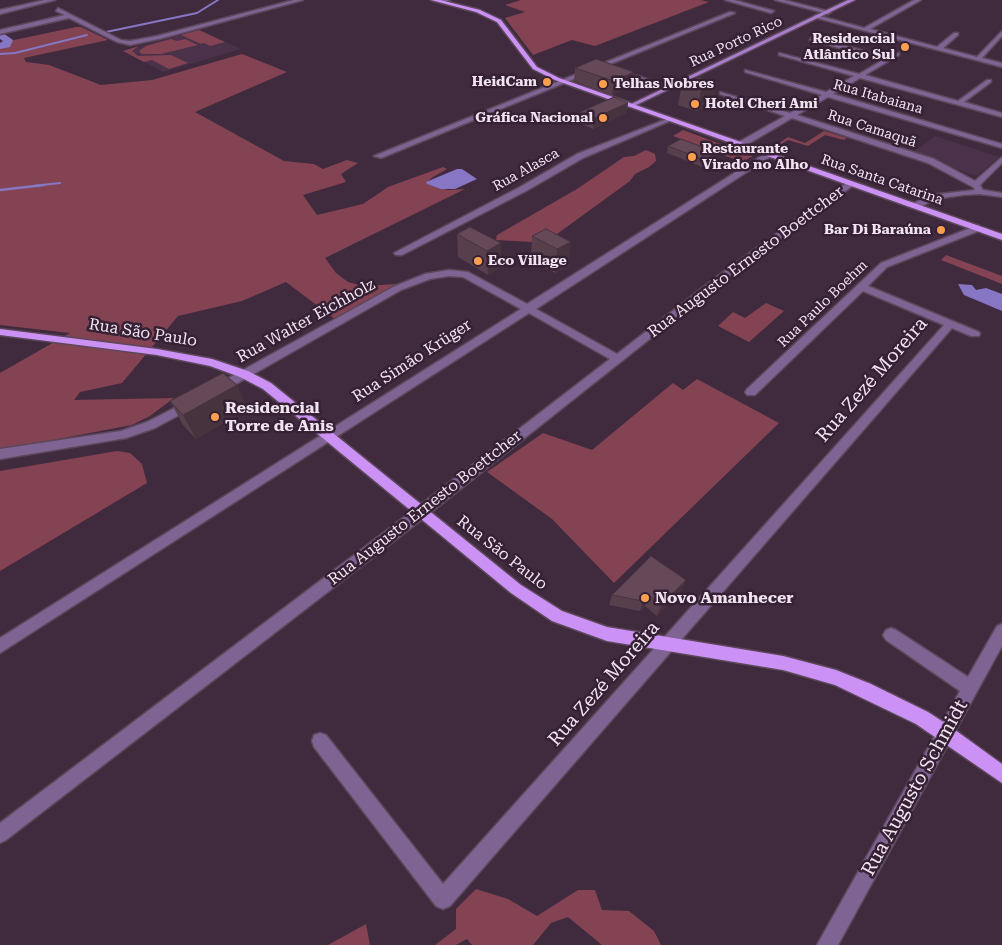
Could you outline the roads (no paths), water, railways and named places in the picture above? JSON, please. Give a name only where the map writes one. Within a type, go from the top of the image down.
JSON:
[{"type":"main road","name":"Rua Santa Catarina","points":[[434,0],[444,1],[483,13],[498,21],[535,68],[564,82],[1002,237]]},
{"type":"main road","name":"Rua Porto Rico","points":[[630,106],[852,0]]},
{"type":"main road","name":"Rua São Paulo","points":[[0,332],[157,352],[212,363],[244,374],[267,386],[420,513],[503,579],[542,607],[581,626],[607,634],[759,659],[809,670],[865,690],[898,705],[945,733],[1002,774]]},
{"type":"street","points":[[34,0],[42,2]]},
{"type":"street","points":[[0,12],[52,0]]},
{"type":"street","points":[[58,10],[119,41],[130,43],[157,38],[300,0]]},
{"type":"street","points":[[728,0],[771,12]]},
{"type":"street","points":[[778,0],[828,12]]},
{"type":"street","points":[[864,30],[918,0]]},
{"type":"street","points":[[378,156],[732,13]]},
{"type":"street","points":[[0,32],[69,16]]},
{"type":"street","points":[[816,17],[1002,65]]},
{"type":"street","points":[[978,59],[1002,33]]},
{"type":"street","points":[[938,49],[956,34]]},
{"type":"street","points":[[812,39],[888,59]]},
{"type":"street","points":[[780,54],[1002,115]]},
{"type":"street","points":[[740,145],[897,54]]},
{"type":"street","name":"Rua Itabaiana","points":[[747,71],[1002,146]]},
{"type":"street","points":[[636,77],[668,88]]},
{"type":"street","points":[[959,103],[989,80]]},
{"type":"street","name":"Rua Camaquã","points":[[722,93],[931,161],[948,169],[978,188]]},
{"type":"street","name":"Rua Alasca","points":[[399,253],[523,189],[580,156],[669,120]]},
{"type":"street","name":"Rua Simão Krüger","points":[[0,646],[769,155]]},
{"type":"street","points":[[978,188],[1002,159]]},
{"type":"street","name":"Rua Augusto Ernesto Boettcher","points":[[0,834],[420,513],[721,278],[851,184]]},
{"type":"street","points":[[915,206],[934,197],[978,188],[1002,195]]},
{"type":"street","name":"Rua Paulo Boehm","points":[[751,392],[878,270],[891,262],[978,228]]},
{"type":"street","name":"Rua Walter Eichholz","points":[[0,454],[122,435],[151,425],[398,288],[428,276],[449,273],[465,274],[618,359]]},
{"type":"street","points":[[860,286],[976,334]]},
{"type":"street","name":"Rua Zezé Moreira","points":[[320,741],[443,899],[950,324]]},
{"type":"street","name":"Rua Augusto Schmidt","points":[[827,945],[1002,631]]},
{"type":"street","points":[[890,636],[970,688]]},
{"type":"waterway","points":[[106,32],[197,13],[218,0]]},
{"type":"waterway","points":[[0,34],[8,40],[6,45],[0,46]]},
{"type":"waterway","points":[[0,54],[15,53],[87,35]]},
{"type":"waterway","points":[[33,186],[60,183]]},
{"type":"waterway","points":[[0,190],[44,185]]},
{"type":"place","name":"Residencial Atlântico Sul","points":[[905,47]]},
{"type":"place","name":"HeidCam","points":[[547,82]]},
{"type":"place","name":"Telhas Nobres","points":[[603,84]]},
{"type":"place","name":"Hotel Cheri Ami","points":[[695,104]]},
{"type":"place","name":"Gráfica Nacional","points":[[603,118]]},
{"type":"place","name":"Restaurante Virado no Alho","points":[[692,157]]},
{"type":"place","name":"Bar Di Baraúna","points":[[941,230]]},
{"type":"place","name":"Eco Village","points":[[478,261]]},
{"type":"place","name":"Residencial Torre de Anis","points":[[215,417]]},
{"type":"place","name":"Novo Amanhecer","points":[[645,598]]}]
